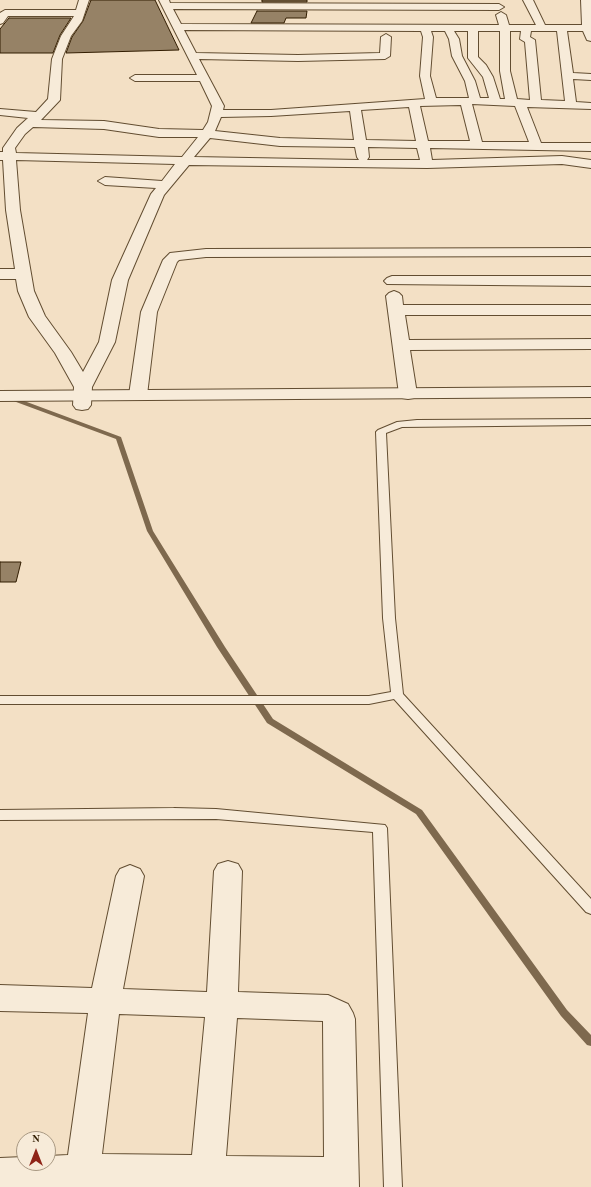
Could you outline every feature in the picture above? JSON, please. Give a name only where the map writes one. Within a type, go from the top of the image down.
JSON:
[{"type":"street","points":[[528,0],[542,28]]},
{"type":"street","points":[[78,398],[107,342],[120,280],[158,194],[186,162],[207,134],[214,122],[218,106],[166,3],[211,6],[277,6],[413,28],[427,32]]},
{"type":"street","points":[[184,41],[321,32],[345,17],[402,6],[464,7],[498,3],[505,28],[505,71],[516,103],[536,146]]},
{"type":"street","points":[[588,4],[591,38]]},
{"type":"street","points":[[2,15],[81,6],[77,21],[66,36],[57,60],[54,100],[16,138],[5,156],[13,210],[11,233],[13,251],[22,274],[26,291],[37,317],[63,352],[78,398]]},
{"type":"street","points":[[211,6],[218,22],[282,25],[384,42],[448,28],[589,28]]},
{"type":"street","points":[[277,6],[282,25]]},
{"type":"street","points":[[402,6],[413,28]]},
{"type":"street","points":[[464,7],[476,28],[473,58],[482,67],[488,77],[492,86],[495,102]]},
{"type":"street","points":[[184,41],[282,25]]},
{"type":"street","points":[[448,28],[454,39],[457,56],[470,81],[470,102],[477,145]]},
{"type":"street","points":[[526,28],[525,39],[530,40],[536,104]]},
{"type":"street","points":[[562,28],[568,76],[586,111]]},
{"type":"street","points":[[427,32],[425,76],[431,102]]},
{"type":"street","points":[[184,41],[198,40]]},
{"type":"street","points":[[184,41],[319,54],[386,56],[384,42]]},
{"type":"street","points":[[319,54],[355,51]]},
{"type":"street","points":[[568,76],[591,77]]},
{"type":"street","points":[[136,78],[203,78]]},
{"type":"street","points":[[216,114],[271,113],[431,102],[495,102],[536,104],[586,111]]},
{"type":"street","points":[[414,103],[427,164]]},
{"type":"street","points":[[355,107],[364,163]]},
{"type":"street","points":[[0,112],[34,120],[91,125],[102,120],[159,133],[207,134],[254,141],[591,147]]},
{"type":"street","points":[[78,158],[93,141],[102,120]]},
{"type":"street","points":[[0,137],[16,138]]},
{"type":"street","points":[[5,156],[186,162],[427,164],[562,160],[591,164]]},
{"type":"street","points":[[105,181],[166,185]]},
{"type":"street","points":[[138,395],[149,312],[170,260],[175,256],[206,253],[591,252]]},
{"type":"street","points":[[388,253],[408,394]]},
{"type":"street","points":[[0,274],[22,274]]},
{"type":"street","points":[[392,281],[591,281]]},
{"type":"street","points":[[396,310],[544,327],[591,344]]},
{"type":"street","points":[[401,345],[544,327],[591,310]]},
{"type":"street","points":[[1,401],[138,395],[591,392]]},
{"type":"street","points":[[78,398],[591,402]]},
{"type":"street","points":[[208,1172],[222,1005],[228,871]]},
{"type":"street","points":[[82,1179],[105,1001],[130,876]]},
{"type":"street","points":[[0,1000],[105,1001],[328,1008],[337,1013],[339,1019],[342,1180],[208,1172],[82,1179],[0,1174]]},
{"type":"lane","points":[[591,422],[417,423],[400,424],[381,432],[389,618],[397,695],[591,908]]},
{"type":"lane","points":[[0,700],[369,700],[397,695]]},
{"type":"lane","points":[[0,815],[216,814],[380,828],[393,1187]]},
{"type":"building","points":[[91,0],[155,0],[179,50],[66,53],[72,37],[83,21]]},
{"type":"building","points":[[262,0],[307,0],[307,2],[262,2]]},
{"type":"building","points":[[257,11],[307,11],[306,18],[286,18],[284,23],[251,23]]},
{"type":"building","points":[[9,18],[71,18],[60,35],[53,53],[0,53],[0,29]]},
{"type":"building","points":[[0,562],[21,562],[16,582],[0,582]]},
{"type":"waterway","points":[[0,394],[119,438],[150,531],[221,647],[270,721],[419,812],[564,1013],[591,1042]]}]
